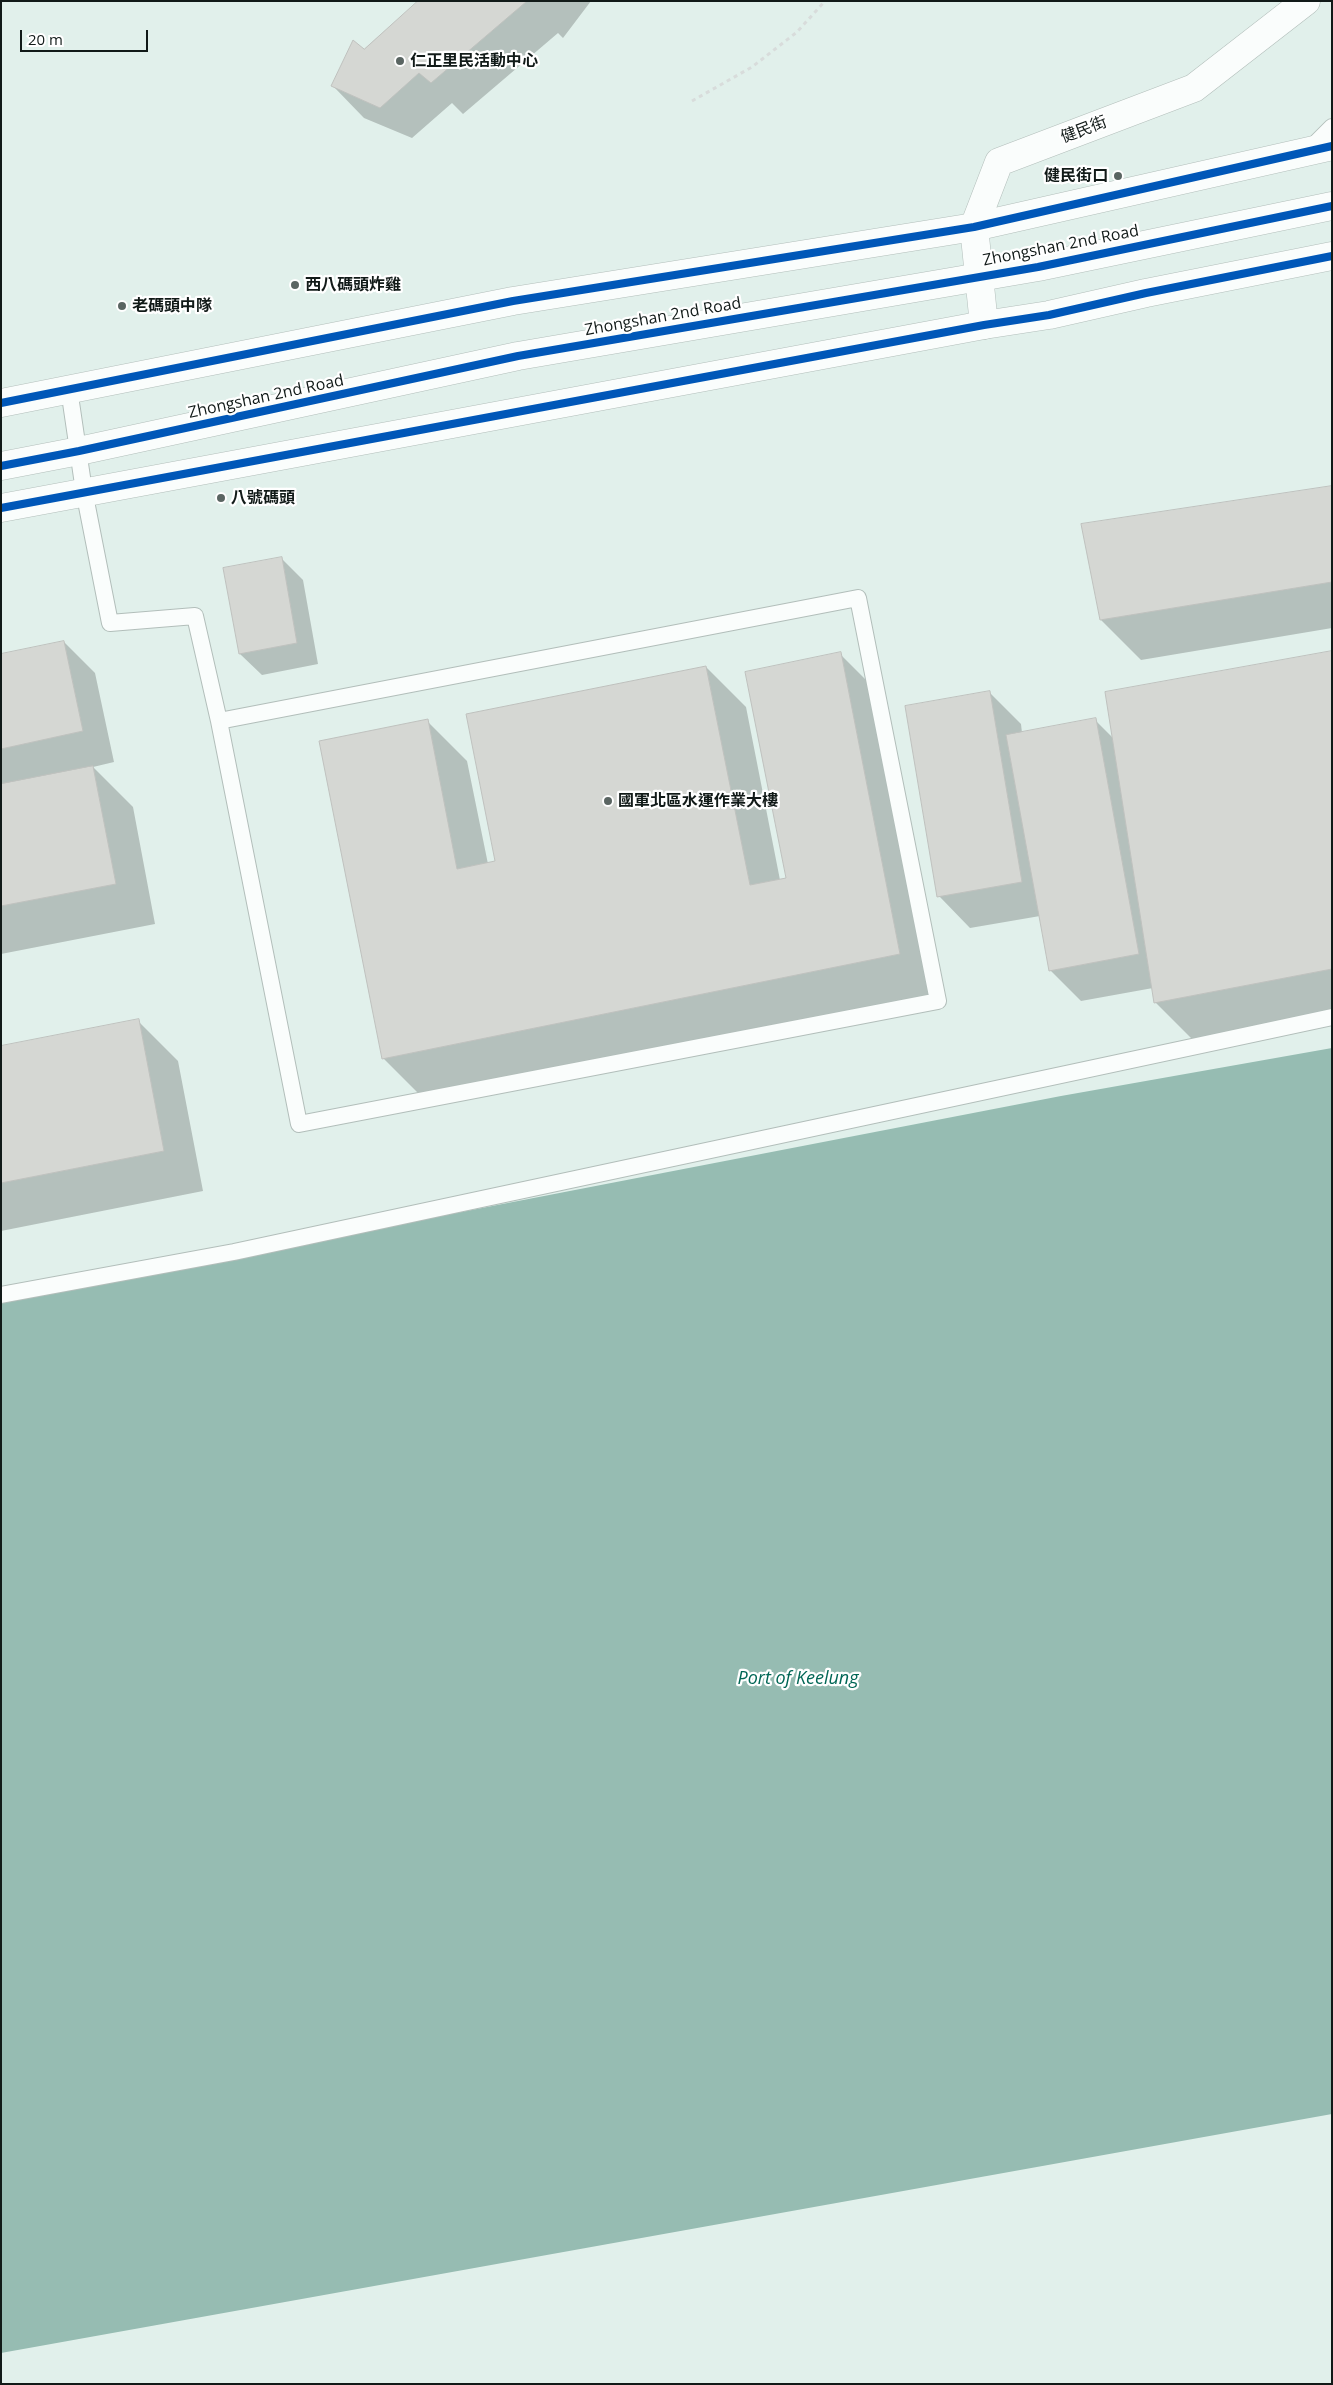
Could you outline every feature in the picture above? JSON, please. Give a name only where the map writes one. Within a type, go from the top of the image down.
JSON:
[{"type":"street","name":"健民街","points":[[984,325],[974,227],[999,162],[1194,88],[1306,1]]},
{"type":"street","points":[[1,403],[513,301],[974,227],[1321,148]]},
{"type":"street","name":"Zhongshan 2nd Road","points":[[1,466],[79,452],[518,356],[1038,267],[1332,206]]},
{"type":"street","points":[[1,508],[984,325],[1049,315],[1146,293],[1332,256]]},
{"type":"lane","points":[[1321,148],[1332,127]]},
{"type":"lane","points":[[69,390],[84,492],[110,623],[195,616],[219,721],[299,1124],[938,1002],[858,598],[219,721]]},
{"type":"lane","points":[[1,1294],[234,1252],[1332,1017]]},
{"type":"path","points":[[692,101],[752,67],[797,32],[825,1]]},
{"type":"water","name":"Port of Keelung","points":[[1332,1048],[1332,2114],[1,2353],[1,1301],[1061,1096]]},
{"type":"building","name":"仁正里民活動中心","points":[[418,1],[527,1],[431,83],[419,73],[380,108],[331,86],[353,40],[364,49]]},
{"type":"building","points":[[1332,486],[1332,582],[1100,620],[1081,524]]},
{"type":"building","points":[[282,557],[297,643],[239,654],[223,568]]},
{"type":"building","points":[[64,641],[83,731],[1,749],[1,654]]},
{"type":"building","points":[[1332,651],[1332,969],[1154,1003],[1105,692]]},
{"type":"building","name":"國軍北區水運作業大樓","points":[[841,652],[900,954],[382,1059],[319,741],[428,719],[457,869],[495,861],[466,714],[706,666],[750,885],[786,878],[745,672]]},
{"type":"building","points":[[990,691],[1022,882],[937,897],[905,706]]},
{"type":"building","points":[[1096,718],[1139,954],[1049,971],[1006,735]]},
{"type":"building","points":[[93,766],[116,884],[1,906],[1,784]]},
{"type":"building","points":[[139,1019],[164,1151],[1,1183],[1,1046]]},
{"type":"cycle path","points":[[1,403],[513,301],[974,227],[1332,146]]},
{"type":"cycle path","points":[[1,466],[79,451],[518,356],[1038,267],[1332,206]]},
{"type":"cycle path","points":[[1,508],[984,325],[1049,315],[1146,293],[1332,256]]},
{"type":"place","name":"仁正里民活動中心","points":[[400,61]]},
{"type":"place","name":"健民街口","points":[[1118,176]]},
{"type":"place","name":"西八碼頭炸雞","points":[[295,285]]},
{"type":"place","name":"老碼頭中隊","points":[[122,306]]},
{"type":"place","name":"八號碼頭","points":[[221,498]]},
{"type":"place","name":"國軍北區水運作業大樓","points":[[608,801]]}]
